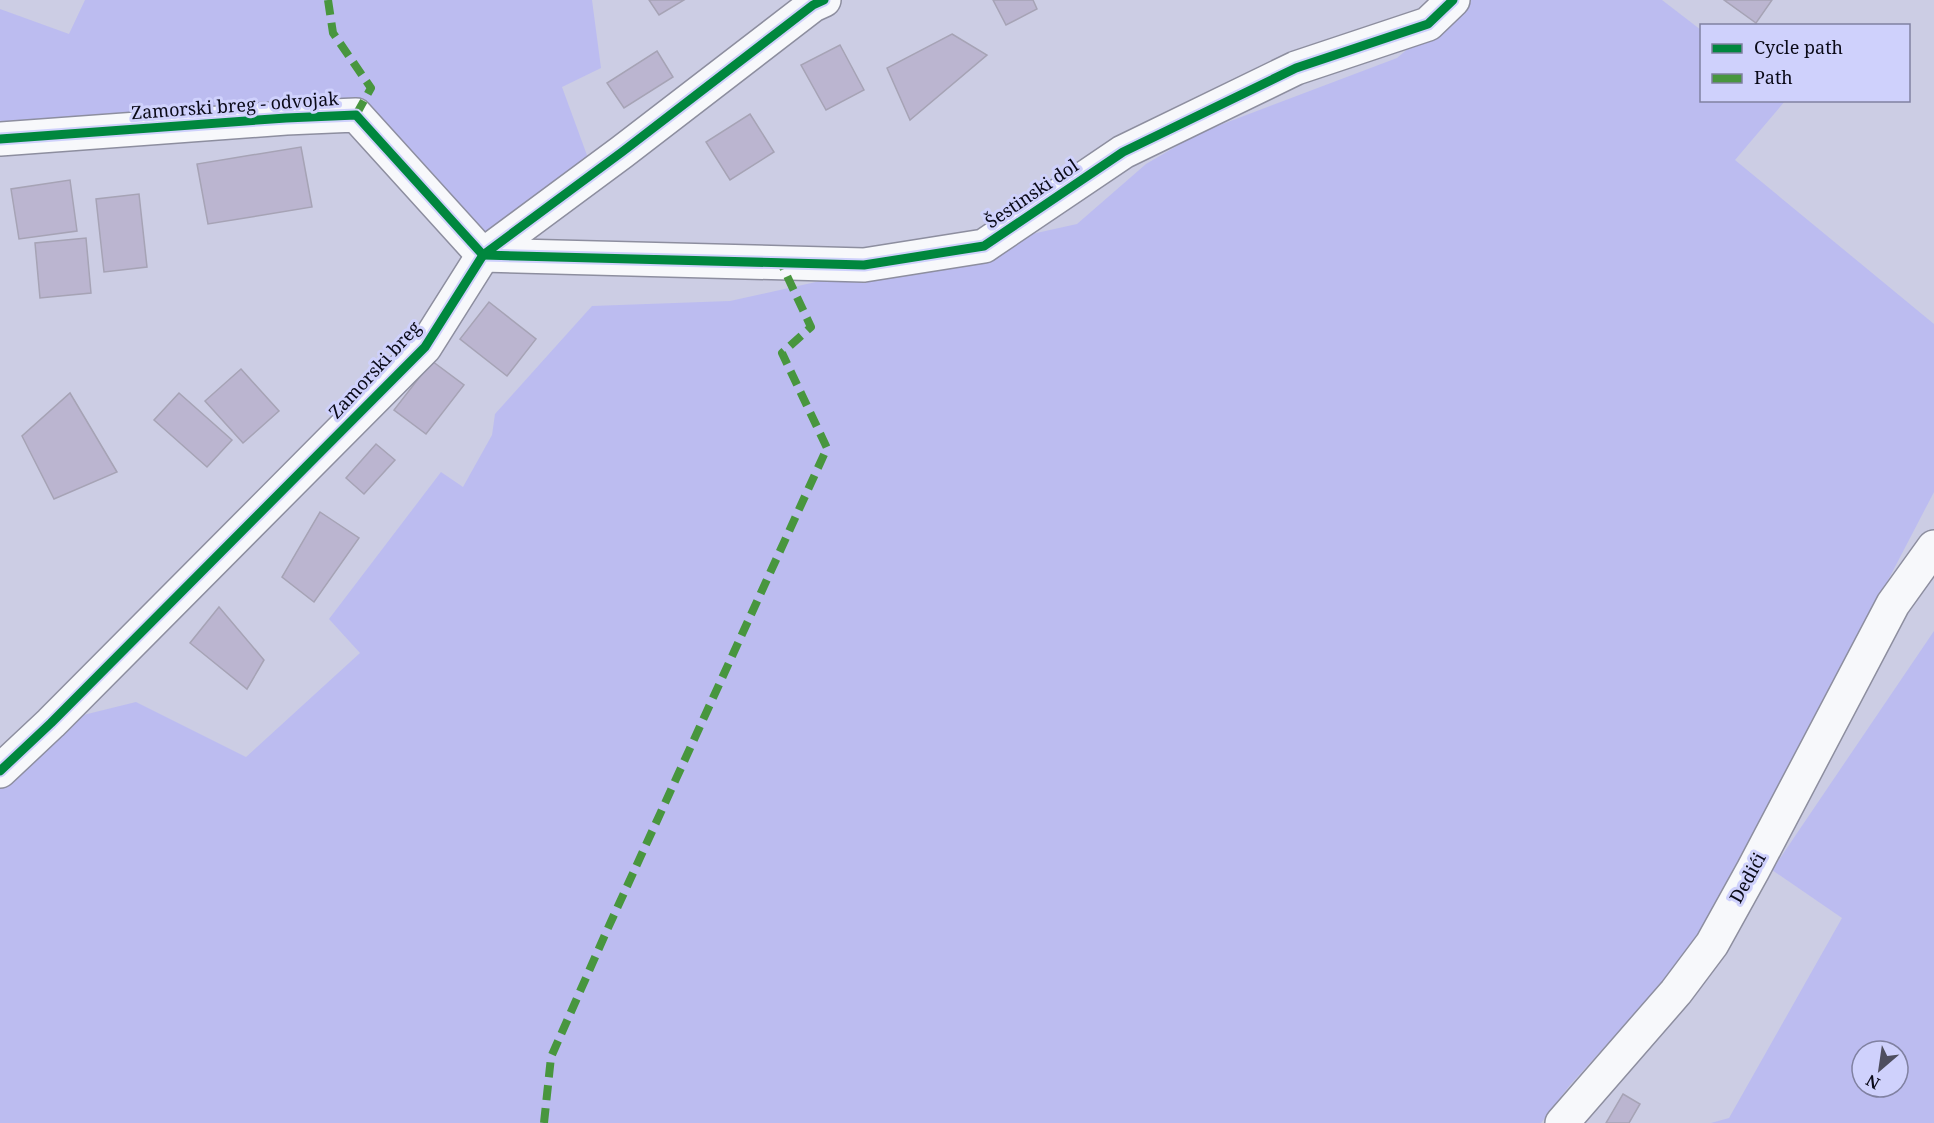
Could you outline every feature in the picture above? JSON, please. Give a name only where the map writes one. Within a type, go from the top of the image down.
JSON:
[{"type":"street","name":"Zamorski breg","points":[[0,771],[51,723],[425,347],[483,255],[622,152],[813,5],[824,0]]},
{"type":"street","name":"Šestinski dol","points":[[483,255],[864,265],[984,246],[1122,152],[1296,68],[1428,24],[1454,0]]},
{"type":"street","name":"Zamorski breg - odvojak","points":[[0,139],[356,115],[483,255]]},
{"type":"street","name":"Dedići","points":[[1562,1123],[1676,992],[1712,944],[1893,604],[1934,547]]},
{"type":"shaded area","points":[[85,0],[592,0],[601,68],[562,87],[588,158],[485,239],[365,103],[0,130],[0,9],[69,34]]},
{"type":"shaded area","points":[[1465,0],[1662,0],[1700,29],[1700,102],[1784,102],[1735,160],[1934,324],[1934,492],[1759,828],[1686,957],[1570,1085],[1541,1123],[0,1123],[0,784],[67,719],[136,702],[246,757],[360,653],[329,619],[441,472],[463,487],[492,435],[495,414],[592,306],[730,301],[1077,224],[1146,164],[1199,133],[1397,58]]},
{"type":"shaded area","points":[[1934,631],[1934,1123],[1711,1123],[1729,1118],[1842,918],[1772,870]]},
{"type":"building","points":[[649,0],[684,0],[659,15]]},
{"type":"building","points":[[993,0],[1033,0],[1037,9],[1006,25]]},
{"type":"building","points":[[1724,0],[1772,0],[1756,23]]},
{"type":"building","points":[[952,34],[987,55],[910,120],[887,68]]},
{"type":"building","points":[[840,45],[864,90],[826,110],[801,65]]},
{"type":"building","points":[[657,51],[673,77],[624,108],[607,83]]},
{"type":"building","points":[[750,114],[774,152],[730,180],[706,142]]},
{"type":"building","points":[[301,147],[312,207],[208,224],[197,164]]},
{"type":"building","points":[[70,180],[77,231],[19,239],[11,189]]},
{"type":"building","points":[[139,194],[147,267],[104,272],[96,199]]},
{"type":"building","points":[[86,238],[91,293],[40,298],[35,243]]},
{"type":"building","points":[[489,302],[536,339],[507,376],[460,339]]},
{"type":"building","points":[[432,361],[464,385],[426,434],[394,410]]},
{"type":"building","points":[[241,369],[279,411],[243,443],[205,401]]},
{"type":"building","points":[[70,393],[117,472],[54,499],[22,436]]},
{"type":"building","points":[[179,393],[232,440],[207,467],[154,420]]},
{"type":"building","points":[[376,444],[395,460],[364,494],[346,478]]},
{"type":"building","points":[[320,512],[359,538],[314,602],[282,577]]},
{"type":"building","points":[[219,607],[264,660],[247,689],[190,643]]},
{"type":"building","points":[[1623,1094],[1640,1104],[1629,1123],[1606,1123]]},
{"type":"marked path","points":[[328,0],[333,33],[371,88],[356,115]]},
{"type":"marked path","points":[[544,1123],[551,1057],[827,448],[782,353],[811,327],[781,263]]},
{"type":"cycle path","points":[[0,771],[51,723],[425,347],[483,255],[622,152],[813,5],[824,0]]},
{"type":"cycle path","points":[[0,139],[356,115],[483,255],[864,265],[984,246],[1123,152],[1296,68],[1428,24],[1453,0]]}]
